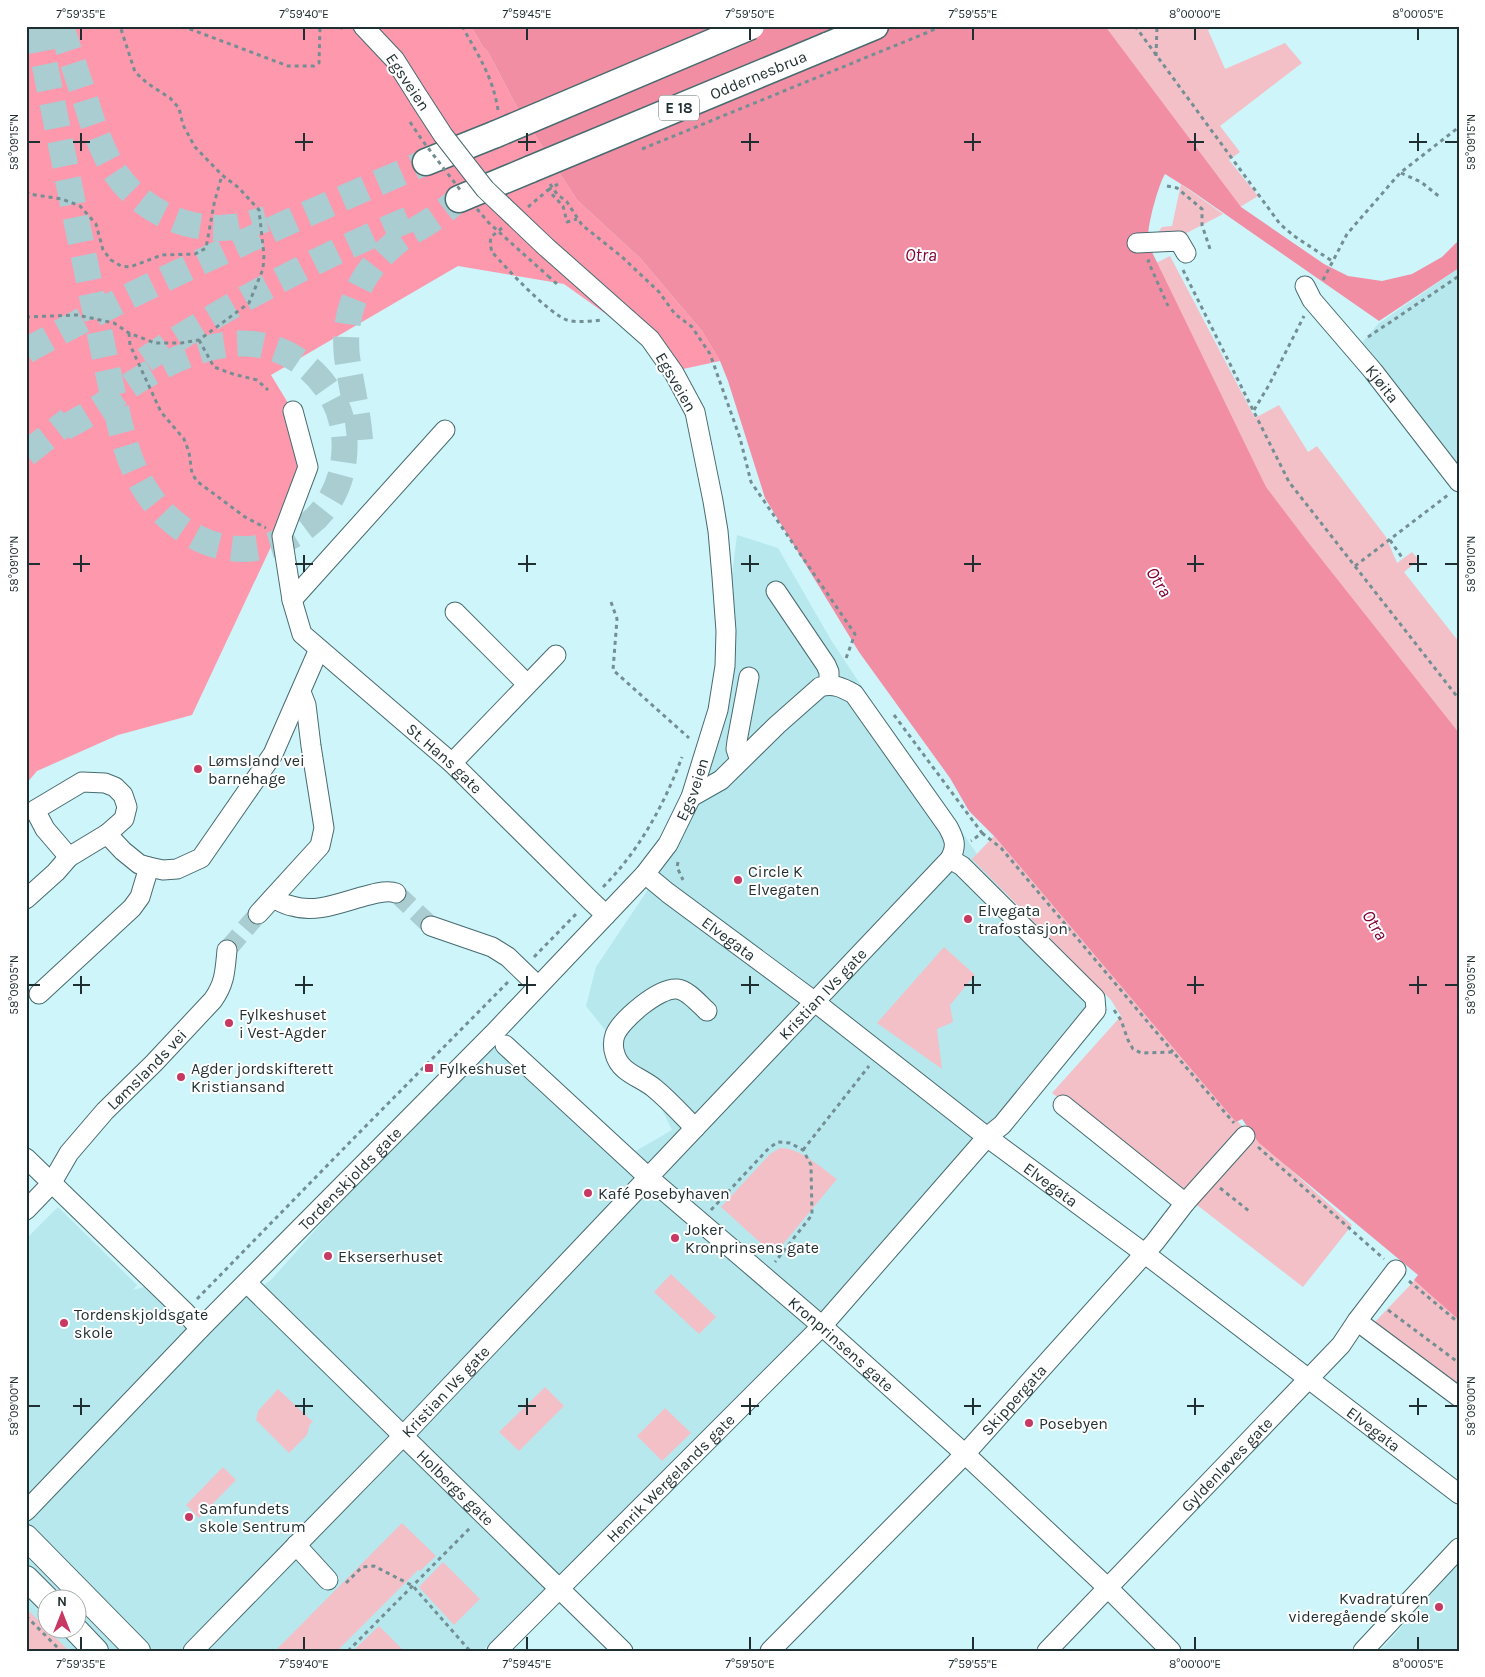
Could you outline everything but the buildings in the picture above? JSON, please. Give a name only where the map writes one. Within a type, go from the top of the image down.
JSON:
[{"type":"highway","points":[[426,162],[498,125],[751,26]]},
{"type":"highway","name":"Oddernesbrua","points":[[538,174],[875,26]]},
{"type":"highway","name":"E 18","points":[[459,199],[538,174]]},
{"type":"main road","points":[[26,1536],[138,1651]]},
{"type":"main road","points":[[26,1578],[38,1590]]},
{"type":"main road","points":[[86,1640],[96,1651]]},
{"type":"street","name":"Egsveien","points":[[362,26],[382,45],[401,68],[443,135],[485,189],[545,246],[650,339],[674,373],[695,412],[718,531],[726,631],[725,666],[718,710],[690,797],[668,844]]},
{"type":"street","points":[[1137,243],[1179,241],[1183,258]]},
{"type":"street","name":"Kjøita","points":[[1313,289],[1353,348],[1455,487]]},
{"type":"street","points":[[282,536],[308,467],[293,412]]},
{"type":"street","points":[[292,600],[445,430]]},
{"type":"street","name":"St. Hans gate","points":[[282,536],[292,600],[302,634],[452,763],[606,915]]},
{"type":"street","points":[[776,591],[826,665],[833,685]]},
{"type":"street","points":[[455,612],[527,684]]},
{"type":"street","points":[[108,834],[123,851],[139,864],[149,867],[163,870],[177,869],[201,858],[273,754],[319,649]]},
{"type":"street","points":[[452,763],[556,655]]},
{"type":"street","points":[[740,761],[736,749],[749,677]]},
{"type":"street","points":[[690,797],[721,780],[777,725],[820,687],[833,685],[854,694],[948,827],[954,839],[954,851],[950,859],[962,866],[1095,998],[1096,1010],[995,1131]]},
{"type":"street","points":[[258,914],[320,846],[324,828],[310,746],[306,705],[301,692]]},
{"type":"street","points":[[26,899],[56,872],[69,857],[108,834],[124,819],[127,806],[123,795],[115,787],[105,783],[82,782],[35,810],[45,829],[69,857]]},
{"type":"street","name":"Tordenskjolds gate","points":[[26,1511],[200,1329],[493,1034],[645,874],[668,844]]},
{"type":"street","name":"Kristian IVs gate","points":[[193,1651],[402,1437],[950,859]]},
{"type":"street","points":[[40,994],[132,908],[140,897],[149,867]]},
{"type":"street","name":"Elvegata","points":[[645,874],[880,1052],[995,1131],[1144,1252],[1459,1494]]},
{"type":"street","points":[[274,898],[292,907],[312,909],[323,908],[378,893],[396,893]]},
{"type":"street","points":[[431,926],[488,944],[508,957],[538,986]]},
{"type":"street","name":"Lømslands vei","points":[[26,1210],[51,1184],[69,1153],[105,1111],[154,1063],[221,989],[224,980],[227,950]]},
{"type":"street","points":[[695,1128],[654,1087],[631,1074],[620,1064],[613,1044],[615,1035],[620,1027],[652,997],[662,991],[675,988],[682,990],[707,1011]]},
{"type":"street","name":"Kronprinsens gate","points":[[505,1045],[648,1177],[822,1326],[965,1454],[1108,1588],[1171,1651]]},
{"type":"street","points":[[1063,1105],[1185,1203]]},
{"type":"street","name":"Henrik Wergelands gate","points":[[497,1651],[822,1326],[995,1131]]},
{"type":"street","name":"Skippergata","points":[[770,1651],[965,1454],[1144,1252],[1155,1242],[1185,1203],[1245,1136]]},
{"type":"street","points":[[26,1158],[185,1312],[200,1329]]},
{"type":"street","name":"Gyldenløves gate","points":[[1047,1651],[1342,1345],[1357,1320],[1396,1270]]},
{"type":"street","name":"Holbergs gate","points":[[246,1284],[623,1651]]},
{"type":"street","points":[[1357,1320],[1459,1398]]},
{"type":"street","points":[[296,1545],[328,1580]]},
{"type":"street","points":[[1363,1651],[1459,1548]]},
{"type":"path","points":[[26,318],[78,315],[114,324],[129,333],[155,343],[181,343],[199,340],[249,303],[263,269],[264,255],[259,210],[240,188],[222,175],[195,147],[183,125],[180,108],[170,98],[135,72],[120,26]]},
{"type":"path","points":[[182,26],[288,66],[314,66],[319,63],[320,26]]},
{"type":"path","points":[[462,26],[486,69],[495,91],[498,125]]},
{"type":"path","points":[[633,152],[943,26]]},
{"type":"path","points":[[1134,26],[1280,224],[1332,261]]},
{"type":"path","points":[[1156,56],[1157,26]]},
{"type":"path","points":[[1253,410],[1268,385],[1313,289],[1347,234],[1400,173],[1459,127]]},
{"type":"path","points":[[1400,173],[1421,182],[1441,198]]},
{"type":"path","points":[[538,174],[567,202],[582,226],[622,257],[659,292],[676,314],[692,327],[710,354],[740,438],[751,482],[855,634],[833,685]]},
{"type":"path","points":[[26,191],[29,194],[62,199],[80,206],[96,224],[103,250],[111,260],[121,266],[130,267],[162,255],[195,254],[206,248],[214,204],[222,175]]},
{"type":"path","points":[[526,208],[548,190],[563,182]]},
{"type":"path","points":[[1168,186],[1177,188],[1202,209],[1202,225],[1210,248]]},
{"type":"path","points":[[548,190],[562,206],[567,222],[577,218]]},
{"type":"path","points":[[505,225],[491,237],[492,252],[553,312],[568,320],[603,320],[610,326]]},
{"type":"path","points":[[1156,258],[1148,261],[1168,306]]},
{"type":"path","points":[[1183,258],[1272,451],[1289,482],[1459,699]]},
{"type":"path","points":[[1353,348],[1459,276]]},
{"type":"path","points":[[129,333],[130,345],[161,412],[184,439],[189,452],[192,474],[198,482],[245,517],[282,536]]},
{"type":"path","points":[[199,340],[214,367],[258,380],[268,390]]},
{"type":"path","points":[[1355,566],[1455,487]]},
{"type":"path","points":[[1390,540],[1403,559]]},
{"type":"path","points":[[612,602],[617,619],[613,670],[689,738]]},
{"type":"path","points":[[687,746],[692,730]]},
{"type":"path","points":[[198,1299],[353,1139],[590,900],[626,860],[645,833],[669,790],[684,753]]},
{"type":"path","points":[[982,833],[1001,848],[1173,1052]]},
{"type":"path","points":[[802,1150],[880,1052]]},
{"type":"path","points":[[700,1222],[769,1148],[778,1142],[790,1143],[802,1150],[811,1165],[812,1215],[764,1276]]},
{"type":"path","points":[[1208,1178],[1249,1211]]},
{"type":"path","points":[[1396,1270],[1459,1323]]},
{"type":"path","points":[[1374,1299],[1459,1363]]},
{"type":"path","points":[[348,1651],[484,1514]]},
{"type":"path","points":[[328,1580],[336,1587],[341,1587],[362,1567],[374,1566],[413,1586],[470,1651]]},
{"type":"path","points":[[26,1616],[61,1651]]},
{"type":"shaded area","points":[[26,26],[471,26],[488,52],[517,107],[577,200],[640,258],[702,331],[720,361],[683,369],[564,284],[458,266],[271,375],[291,408],[308,451],[276,536],[192,715],[118,735],[37,771],[26,784]]},
{"type":"shaded area","points":[[1102,26],[1217,26],[1208,30],[1225,69],[1285,43],[1302,63],[1220,126],[1240,152],[1229,160],[1258,196],[1237,209]]},
{"type":"shaded area","points":[[1181,184],[1223,214],[1179,237],[1173,245],[1157,253],[1154,247],[1154,238],[1162,227],[1172,226]]},
{"type":"shaded area","points":[[1170,256],[1255,418],[1279,405],[1308,452],[1317,446],[1386,537],[1397,563],[1412,552],[1419,560],[1404,572],[1459,642],[1459,734],[1266,490],[1156,263]]},
{"type":"shaded area","points":[[1459,268],[1459,481],[1355,351],[1378,324]]},
{"type":"shaded area","points":[[737,535],[778,548],[831,640],[890,729],[1012,904],[1102,996],[825,1308],[804,1338],[482,1651],[42,1651],[26,1637],[26,1239],[58,1207],[137,1285],[133,1290],[151,1285],[217,1319],[271,1280],[416,1117],[491,1043],[551,1080],[629,1155],[672,1130],[652,1089],[586,1006],[596,967],[655,879],[697,778],[730,592]]},
{"type":"shaded area","points":[[994,836],[1239,1123],[1352,1225],[1303,1287],[1052,1093],[1121,1016],[1111,1000],[972,859]]},
{"type":"shaded area","points":[[944,947],[975,975],[950,1005],[953,1022],[937,1029],[942,1069],[877,1023]]},
{"type":"shaded area","points":[[780,1148],[803,1155],[837,1179],[774,1255],[721,1207],[770,1154]]},
{"type":"shaded area","points":[[671,1274],[716,1317],[699,1334],[654,1292]]},
{"type":"shaded area","points":[[1415,1280],[1459,1318],[1459,1388],[1373,1324]]},
{"type":"shaded area","points":[[545,1387],[564,1406],[519,1451],[499,1432]]},
{"type":"shaded area","points":[[278,1389],[313,1422],[310,1424],[307,1435],[289,1453],[256,1420],[258,1411]]},
{"type":"shaded area","points":[[665,1408],[691,1433],[662,1461],[637,1436]]},
{"type":"shaded area","points":[[223,1467],[236,1480],[199,1518],[186,1505]]},
{"type":"shaded area","points":[[402,1523],[436,1556],[420,1571],[418,1570],[337,1651],[275,1651]]},
{"type":"shaded area","points":[[443,1562],[480,1599],[454,1625],[419,1587]]},
{"type":"shaded area","name":"Kvadraturen videregående skole","points":[[1459,1563],[1459,1651],[1380,1651]]},
{"type":"shaded area","points":[[26,1608],[38,1620],[38,1640],[58,1640],[69,1651],[26,1651]]},
{"type":"shaded area","points":[[379,1626],[404,1651],[354,1650]]},
{"type":"water","name":"Otra","points":[[471,26],[1105,26],[1241,207],[1324,264],[1348,276],[1382,281],[1412,274],[1442,257],[1459,240],[1459,268],[1379,321],[1165,174],[1154,205],[1148,238],[1151,250],[1266,487],[1459,733],[1459,1320],[1414,1280],[1418,1275],[1259,1143],[1242,1119],[1236,1122],[995,837],[969,811],[950,778],[859,652],[765,498],[728,381],[720,361],[702,331],[640,258],[577,200],[517,107],[488,52]]},
{"type":"tunnel","points":[[37,26],[80,239],[106,365],[111,388],[114,399],[116,409],[134,469],[154,502],[171,520],[192,535],[214,545],[238,549],[262,547],[286,539],[319,515],[334,493],[343,467],[344,441],[341,417],[327,388],[313,372],[296,359],[275,349],[254,344],[212,347],[171,362],[132,384],[114,397],[109,400],[105,404],[56,432]]},
{"type":"tunnel","points":[[61,26],[101,145],[113,169],[136,196],[150,207],[165,215],[181,222],[198,226],[215,228],[233,227],[266,219]]},
{"type":"tunnel","points":[[26,351],[75,324],[174,275],[274,228],[426,162]]},
{"type":"tunnel","points":[[360,440],[346,341],[347,325],[356,295],[371,268],[381,256],[403,237],[436,217],[459,199]]},
{"type":"tunnel","points":[[145,360],[176,339],[241,301],[309,265],[412,218]]},
{"type":"tunnel","points":[[26,454],[69,420]]},
{"type":"tunnel","points":[[396,893],[431,926]]},
{"type":"tunnel","points":[[227,950],[258,914]]},
{"type":"place","name":"Lømsland vei barnehage","points":[[198,769]]},
{"type":"place","name":"Circle K Elvegaten","points":[[738,880]]},
{"type":"place","name":"Elvegata trafostasjon","points":[[968,919]]},
{"type":"place","name":"Fylkeshuset i Vest-Agder","points":[[229,1023]]},
{"type":"place","name":"Fylkeshuset","points":[[429,1068]]},
{"type":"place","name":"Agder jordskifterett Kristiansand","points":[[181,1077]]},
{"type":"place","name":"Kafé Posebyhaven","points":[[588,1193]]},
{"type":"place","name":"Joker Kronprinsens gate","points":[[675,1238]]},
{"type":"place","name":"Ekserserhuset","points":[[328,1256]]},
{"type":"place","name":"Tordenskjoldsgate skole","points":[[64,1323]]},
{"type":"place","name":"Posebyen","points":[[1029,1423]]},
{"type":"place","name":"Samfundets skole Sentrum","points":[[189,1517]]},
{"type":"place","name":"Kvadraturen videregående skole","points":[[1439,1607]]}]
